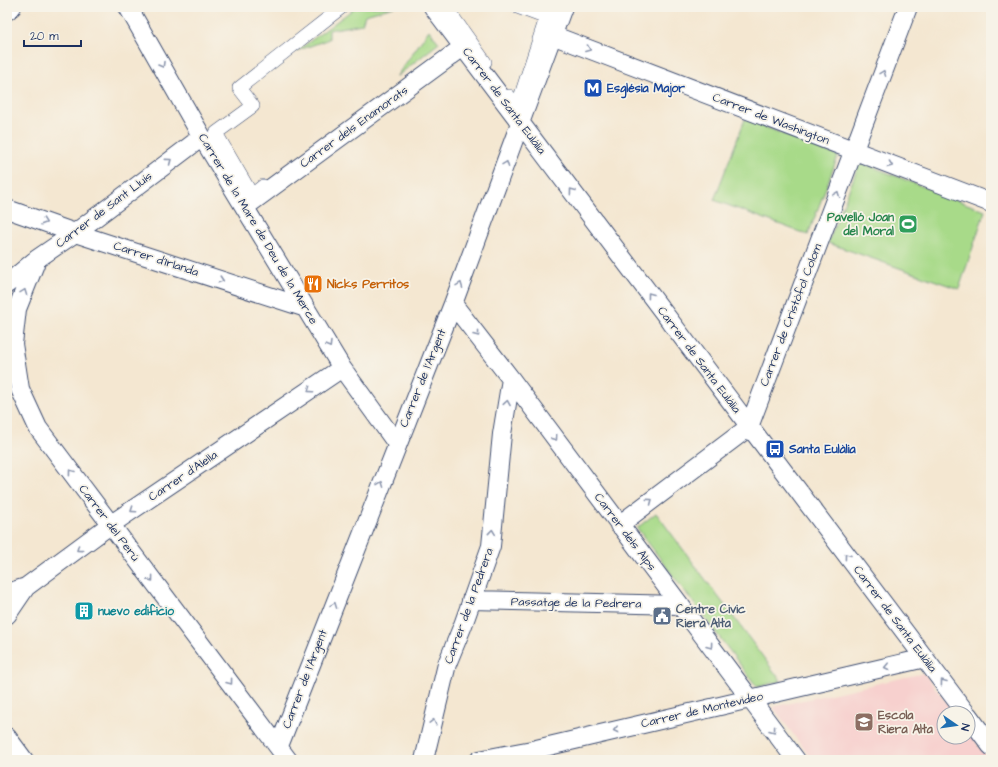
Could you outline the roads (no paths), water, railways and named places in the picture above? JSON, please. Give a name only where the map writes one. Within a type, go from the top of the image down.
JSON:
[{"type":"street","points":[[7,11],[12,7]]},
{"type":"street","name":"Carrer de la Mare de Deu de la Merce","points":[[128,7],[202,137],[342,368],[397,444]]},
{"type":"street","points":[[342,7],[240,88],[253,106],[216,133],[252,195],[453,44],[424,7]]},
{"type":"street","name":"Carrer de Santa Eulália","points":[[433,7],[960,705]]},
{"type":"street","points":[[446,7],[517,107],[547,15],[541,16],[517,7]]},
{"type":"street","name":"Carrer de l'Argent","points":[[283,753],[397,444],[453,304],[521,124],[563,7]]},
{"type":"street","name":"Carrer de Cristòfol Colom","points":[[749,427],[908,7]]},
{"type":"street","name":"Carrer de Washington","points":[[552,35],[991,203]]},
{"type":"street","name":"Carrer dels Enamorats","points":[[245,207],[463,47]]},
{"type":"street","name":"Carrer de Sant Lluís","points":[[7,284],[37,259],[75,233],[202,137]]},
{"type":"street","name":"Carrer d'Irlanda","points":[[7,209],[75,233],[306,308]]},
{"type":"street","name":"Carrer del Perú","points":[[37,259],[17,309],[13,344],[20,389],[38,428],[110,526],[283,753]]},
{"type":"street","name":"Carrer dels Alps","points":[[453,304],[511,379],[796,760]]},
{"type":"street","name":"Carrer d'Alella","points":[[7,615],[26,588],[110,526],[342,368]]},
{"type":"street","name":"Carrer de la Pedrera","points":[[424,760],[447,664],[464,625],[471,600],[491,546],[502,434],[511,379]]},
{"type":"street","points":[[619,525],[749,427]]},
{"type":"street","name":"Carrer d'Alella","points":[[7,593],[26,588]]},
{"type":"street","name":"Passatge de la Pedrera","points":[[471,600],[680,605]]},
{"type":"street","name":"Carrer de Montevideo","points":[[479,760],[536,755],[750,699],[925,658]]},
{"type":"street","name":"Carrer de Santa Eulália","points":[[976,726],[991,746]]},
{"type":"street","points":[[7,737],[24,760]]},
{"type":"place","name":"Església Major","points":[[593,88]]},
{"type":"place","name":"Pavelló Joan del Moral","points":[[908,224]]},
{"type":"place","name":"Nicks Perritos","points":[[313,284]]},
{"type":"place","name":"Santa Eulàlia","points":[[775,449]]},
{"type":"place","name":"nuevo edificio","points":[[84,611]]},
{"type":"place","name":"Centre Civic Riera Alta","points":[[662,616]]},
{"type":"place","name":"Escola Riera Alta","points":[[864,722]]}]
